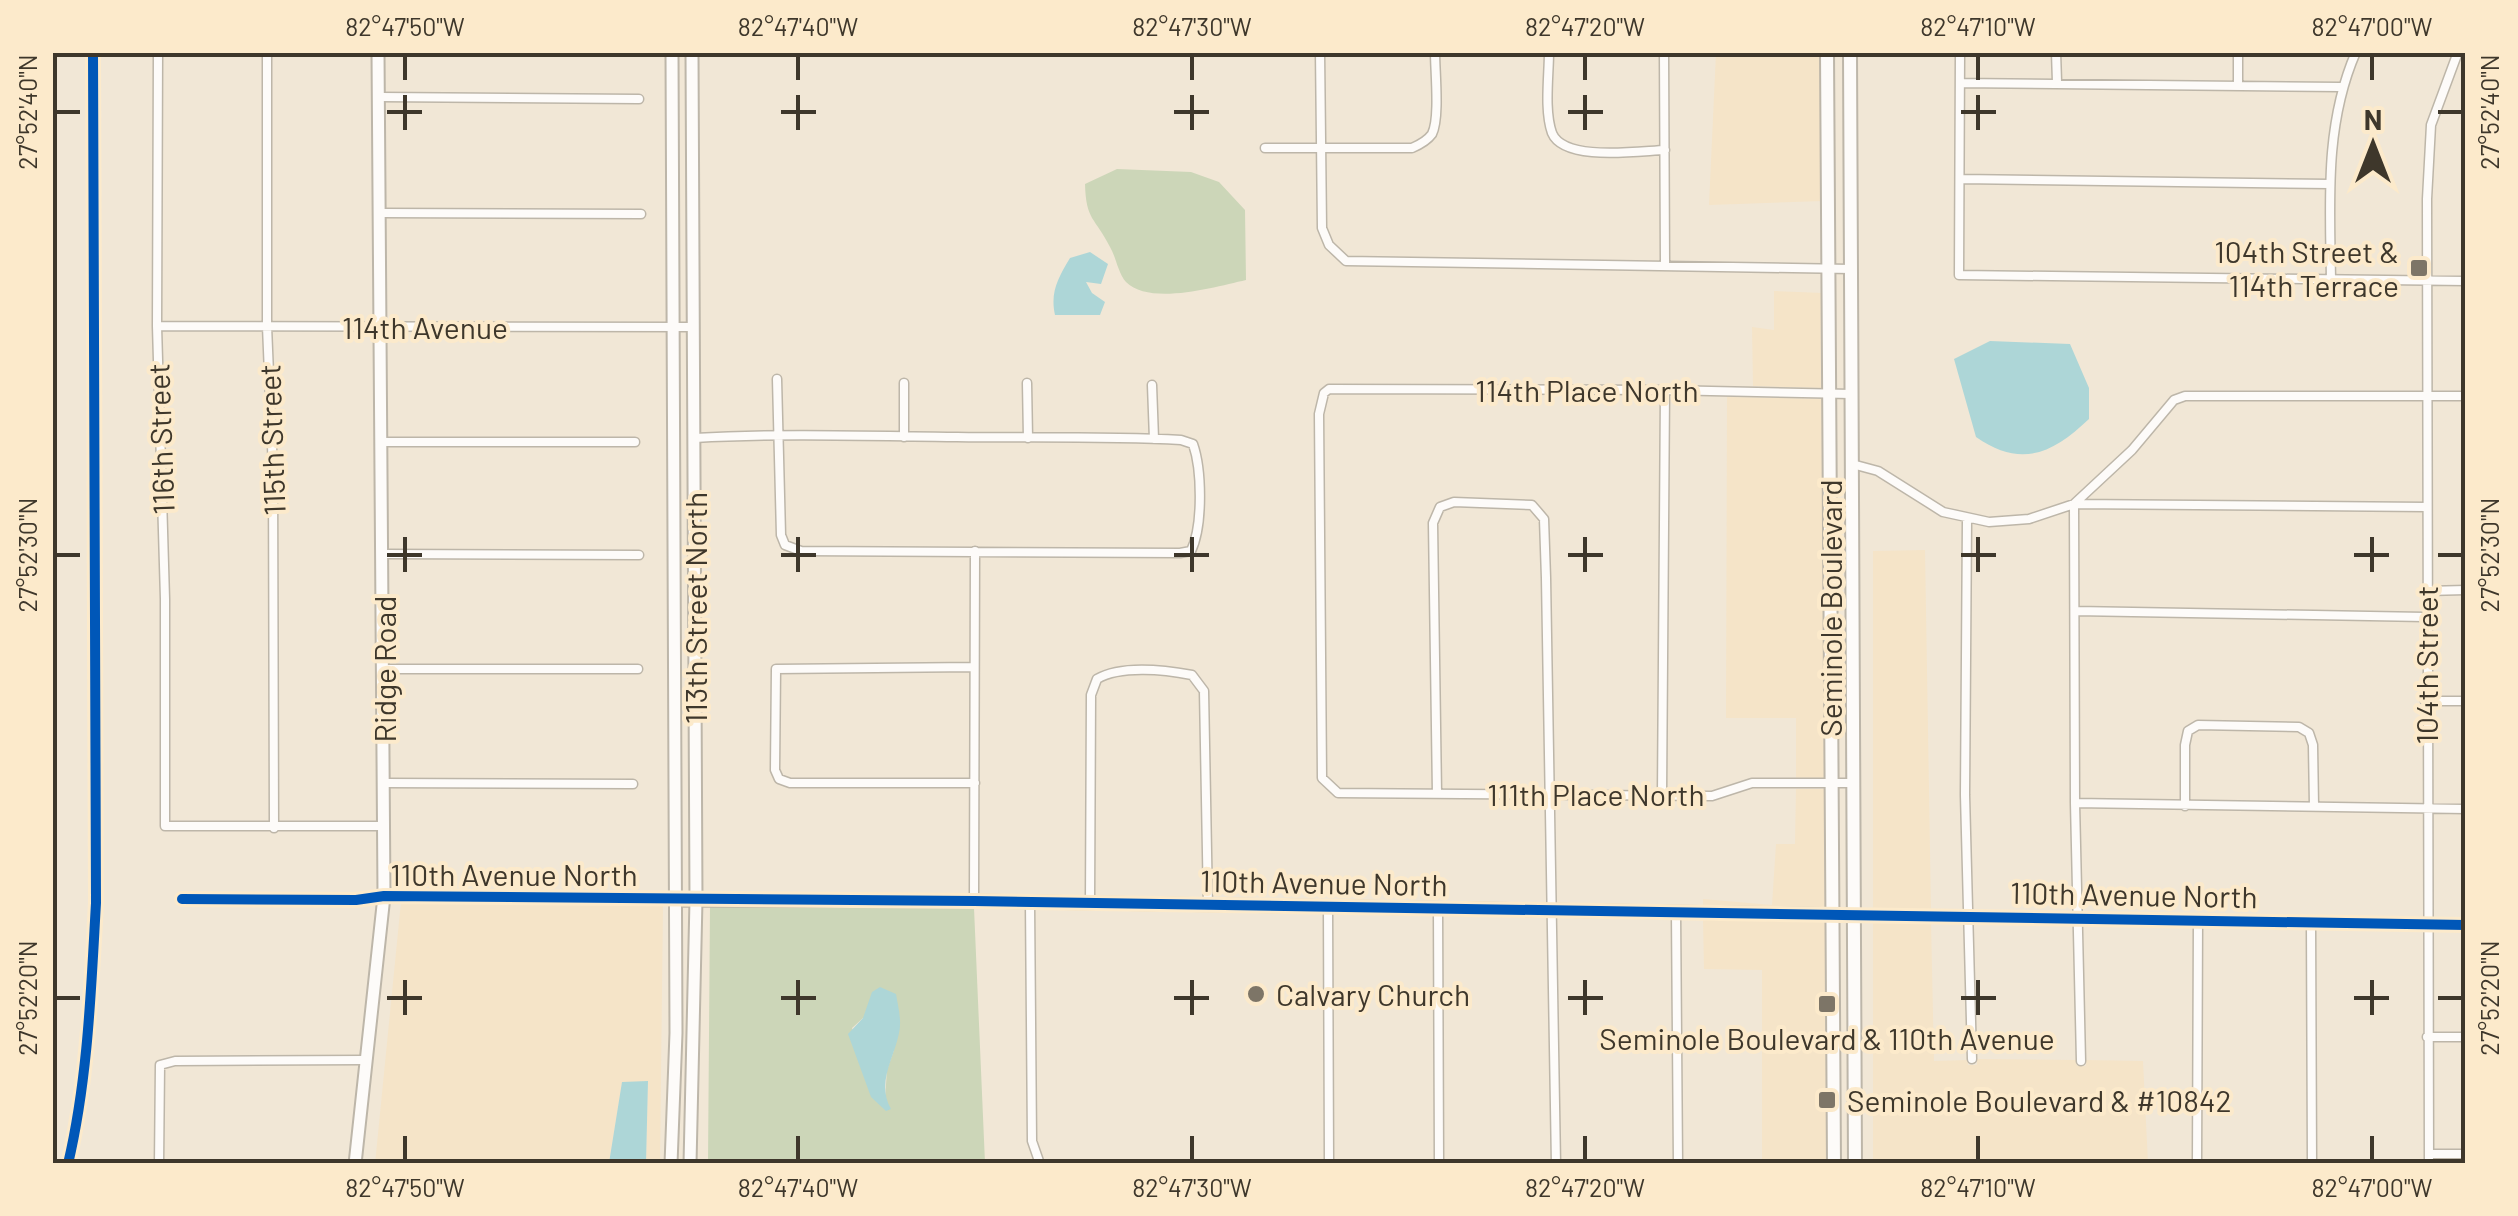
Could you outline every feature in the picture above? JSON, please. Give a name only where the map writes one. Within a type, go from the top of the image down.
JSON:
[{"type":"main road","name":"Seminole Boulevard","points":[[1827,52],[1834,1164]]},
{"type":"main road","name":"Seminole Boulevard","points":[[1850,52],[1855,1164]]},
{"type":"main road","points":[[1827,77],[1850,78]]},
{"type":"street","name":"116th Street","points":[[158,52],[157,326],[165,599],[165,826],[274,828]]},
{"type":"street","name":"115th Street","points":[[267,52],[274,828]]},
{"type":"street","name":"Ridge Road","points":[[356,1164],[384,896],[378,52]]},
{"type":"street","name":"113th Street North","points":[[671,1164],[676,1033],[672,52]]},
{"type":"street","name":"113th Street North","points":[[690,1164],[696,900],[692,52]]},
{"type":"street","points":[[1320,52],[1322,228],[1336,254],[1346,261],[1851,270]]},
{"type":"street","points":[[1266,148],[1412,148],[1424,142],[1433,132],[1435,119],[1435,52]]},
{"type":"street","points":[[1549,52],[1550,124],[1561,145],[1586,152],[1665,150]]},
{"type":"street","points":[[1664,52],[1664,264]]},
{"type":"street","points":[[1960,52],[1959,274],[2466,281]]},
{"type":"street","points":[[2056,52],[2057,82]]},
{"type":"street","points":[[2238,52],[2238,85]]},
{"type":"street","points":[[2331,281],[2330,184],[2340,87],[2356,52]]},
{"type":"street","name":"104th Street","points":[[2429,1159],[2426,280],[2432,125],[2458,52]]},
{"type":"street","points":[[1960,83],[2340,87]]},
{"type":"street","points":[[380,97],[638,99]]},
{"type":"street","points":[[1960,179],[2330,184]]},
{"type":"street","points":[[381,213],[640,214]]},
{"type":"street","name":"114th Avenue","points":[[157,326],[694,327]]},
{"type":"street","points":[[695,438],[781,437],[1154,438],[1181,440],[1193,444],[1198,457],[1198,536],[1191,550],[1180,554],[801,552],[784,545],[781,535],[781,437],[778,379]]},
{"type":"street","points":[[904,383],[904,437]]},
{"type":"street","points":[[1027,383],[1028,438]]},
{"type":"street","points":[[1152,384],[1154,438]]},
{"type":"street","name":"114th Place North","points":[[1338,793],[1322,778],[1319,414],[1324,393],[1329,389],[1851,394]]},
{"type":"street","points":[[1662,796],[1665,390]]},
{"type":"street","points":[[2081,1061],[2074,504],[2121,462],[2178,398],[2199,394],[2466,396]]},
{"type":"street","points":[[383,442],[635,442]]},
{"type":"street","points":[[1852,464],[1878,470],[1926,504],[1968,520],[2011,522],[2074,504],[2427,507]]},
{"type":"street","points":[[1437,794],[1434,523],[1440,507],[1454,502],[1532,505],[1544,518],[1556,1164]]},
{"type":"street","points":[[1968,520],[1965,795],[1972,1060]]},
{"type":"street","points":[[974,901],[975,551]]},
{"type":"street","points":[[384,554],[639,555]]},
{"type":"street","points":[[2426,590],[2466,590]]},
{"type":"street","points":[[2076,610],[2425,617]]},
{"type":"street","points":[[974,667],[776,669],[775,770],[780,780],[790,784],[975,783]]},
{"type":"street","points":[[384,669],[638,669]]},
{"type":"street","points":[[1090,904],[1091,695],[1097,679],[1108,672],[1170,671],[1192,675],[1204,692],[1208,906]]},
{"type":"street","points":[[2426,701],[2466,701]]},
{"type":"street","points":[[2185,806],[2185,745],[2188,731],[2198,726],[2299,728],[2309,733],[2313,744],[2314,806]]},
{"type":"street","points":[[384,783],[633,784]]},
{"type":"street","name":"111th Place North","points":[[1338,793],[1712,796],[1752,783],[1853,783]]},
{"type":"street","points":[[2075,803],[2466,810]]},
{"type":"street","points":[[274,828],[383,826]]},
{"type":"street","name":"110th Avenue North","points":[[182,899],[356,900],[384,896],[974,901],[2466,924]]},
{"type":"street","points":[[1030,903],[1032,1141],[1040,1164]]},
{"type":"street","points":[[1328,907],[1329,1164]]},
{"type":"street","points":[[1438,908],[1440,1164]]},
{"type":"street","points":[[1676,912],[1678,1164]]},
{"type":"street","points":[[2197,1164],[2198,919]]},
{"type":"street","points":[[2311,922],[2312,1164]]},
{"type":"street","points":[[2427,1037],[2466,1038]]},
{"type":"street","points":[[159,1164],[160,1065],[175,1061],[365,1060]]},
{"type":"street","points":[[2429,1159],[2466,1154]]},
{"type":"shaded area","points":[[1716,53],[1822,53],[1823,201],[1709,205]]},
{"type":"shaded area","points":[[1774,291],[1823,293],[1824,388],[1753,386],[1752,327],[1774,330]]},
{"type":"shaded area","points":[[1727,397],[1824,399],[1827,778],[1796,778],[1796,718],[1726,718]]},
{"type":"shaded area","points":[[1925,550],[1931,911],[1873,910],[1873,551]]},
{"type":"shaded area","points":[[1796,789],[1827,789],[1827,909],[1703,907],[1703,899],[1772,905],[1776,844],[1795,844]]},
{"type":"shaded area","points":[[401,902],[663,905],[660,1163],[646,1163],[648,1082],[622,1083],[609,1163],[375,1164]]},
{"type":"shaded area","points":[[1703,918],[1828,921],[1828,1163],[1762,1163],[1762,970],[1704,969]]},
{"type":"shaded area","points":[[1873,921],[1931,922],[1934,1061],[1968,1060],[1968,1065],[1977,1065],[1977,1059],[2076,1060],[2077,1066],[2086,1066],[2086,1060],[2143,1061],[2148,1163],[1873,1163]]},
{"type":"green space","points":[[1117,169],[1191,172],[1219,182],[1245,210],[1246,280],[1166,294],[1137,289],[1126,282],[1089,212],[1085,184]]},
{"type":"green space","points":[[710,906],[974,908],[985,1163],[708,1164]],"holes":[[[863,1018],[894,1050],[887,1070],[885,1099],[852,1028]]]},
{"type":"water","points":[[1090,252],[1108,264],[1101,284],[1086,282],[1092,293],[1105,302],[1100,315],[1055,315],[1054,292],[1062,272],[1070,258]]},
{"type":"water","points":[[1990,341],[2070,344],[2089,388],[2089,419],[2063,441],[2036,453],[2008,452],[1976,437],[1954,359]]},
{"type":"water","points":[[880,987],[896,994],[900,1019],[886,1080],[891,1109],[886,1111],[871,1097],[848,1034],[863,1018],[872,992]]},
{"type":"water","points":[[648,1081],[646,1163],[609,1163],[622,1082]]},
{"type":"cycle path","points":[[68,1164],[84,1067],[96,903],[93,52]]},
{"type":"cycle path","points":[[182,899],[356,900],[384,896],[974,901],[2466,925]]},
{"type":"place","name":"104th Street & 114th Terrace","points":[[2419,268]]},
{"type":"place","name":"Calvary Church","points":[[1256,994]]},
{"type":"place","name":"Seminole Boulevard & 110th Avenue","points":[[1827,1004]]},
{"type":"place","name":"Seminole Boulevard & #10842","points":[[1827,1100]]}]
